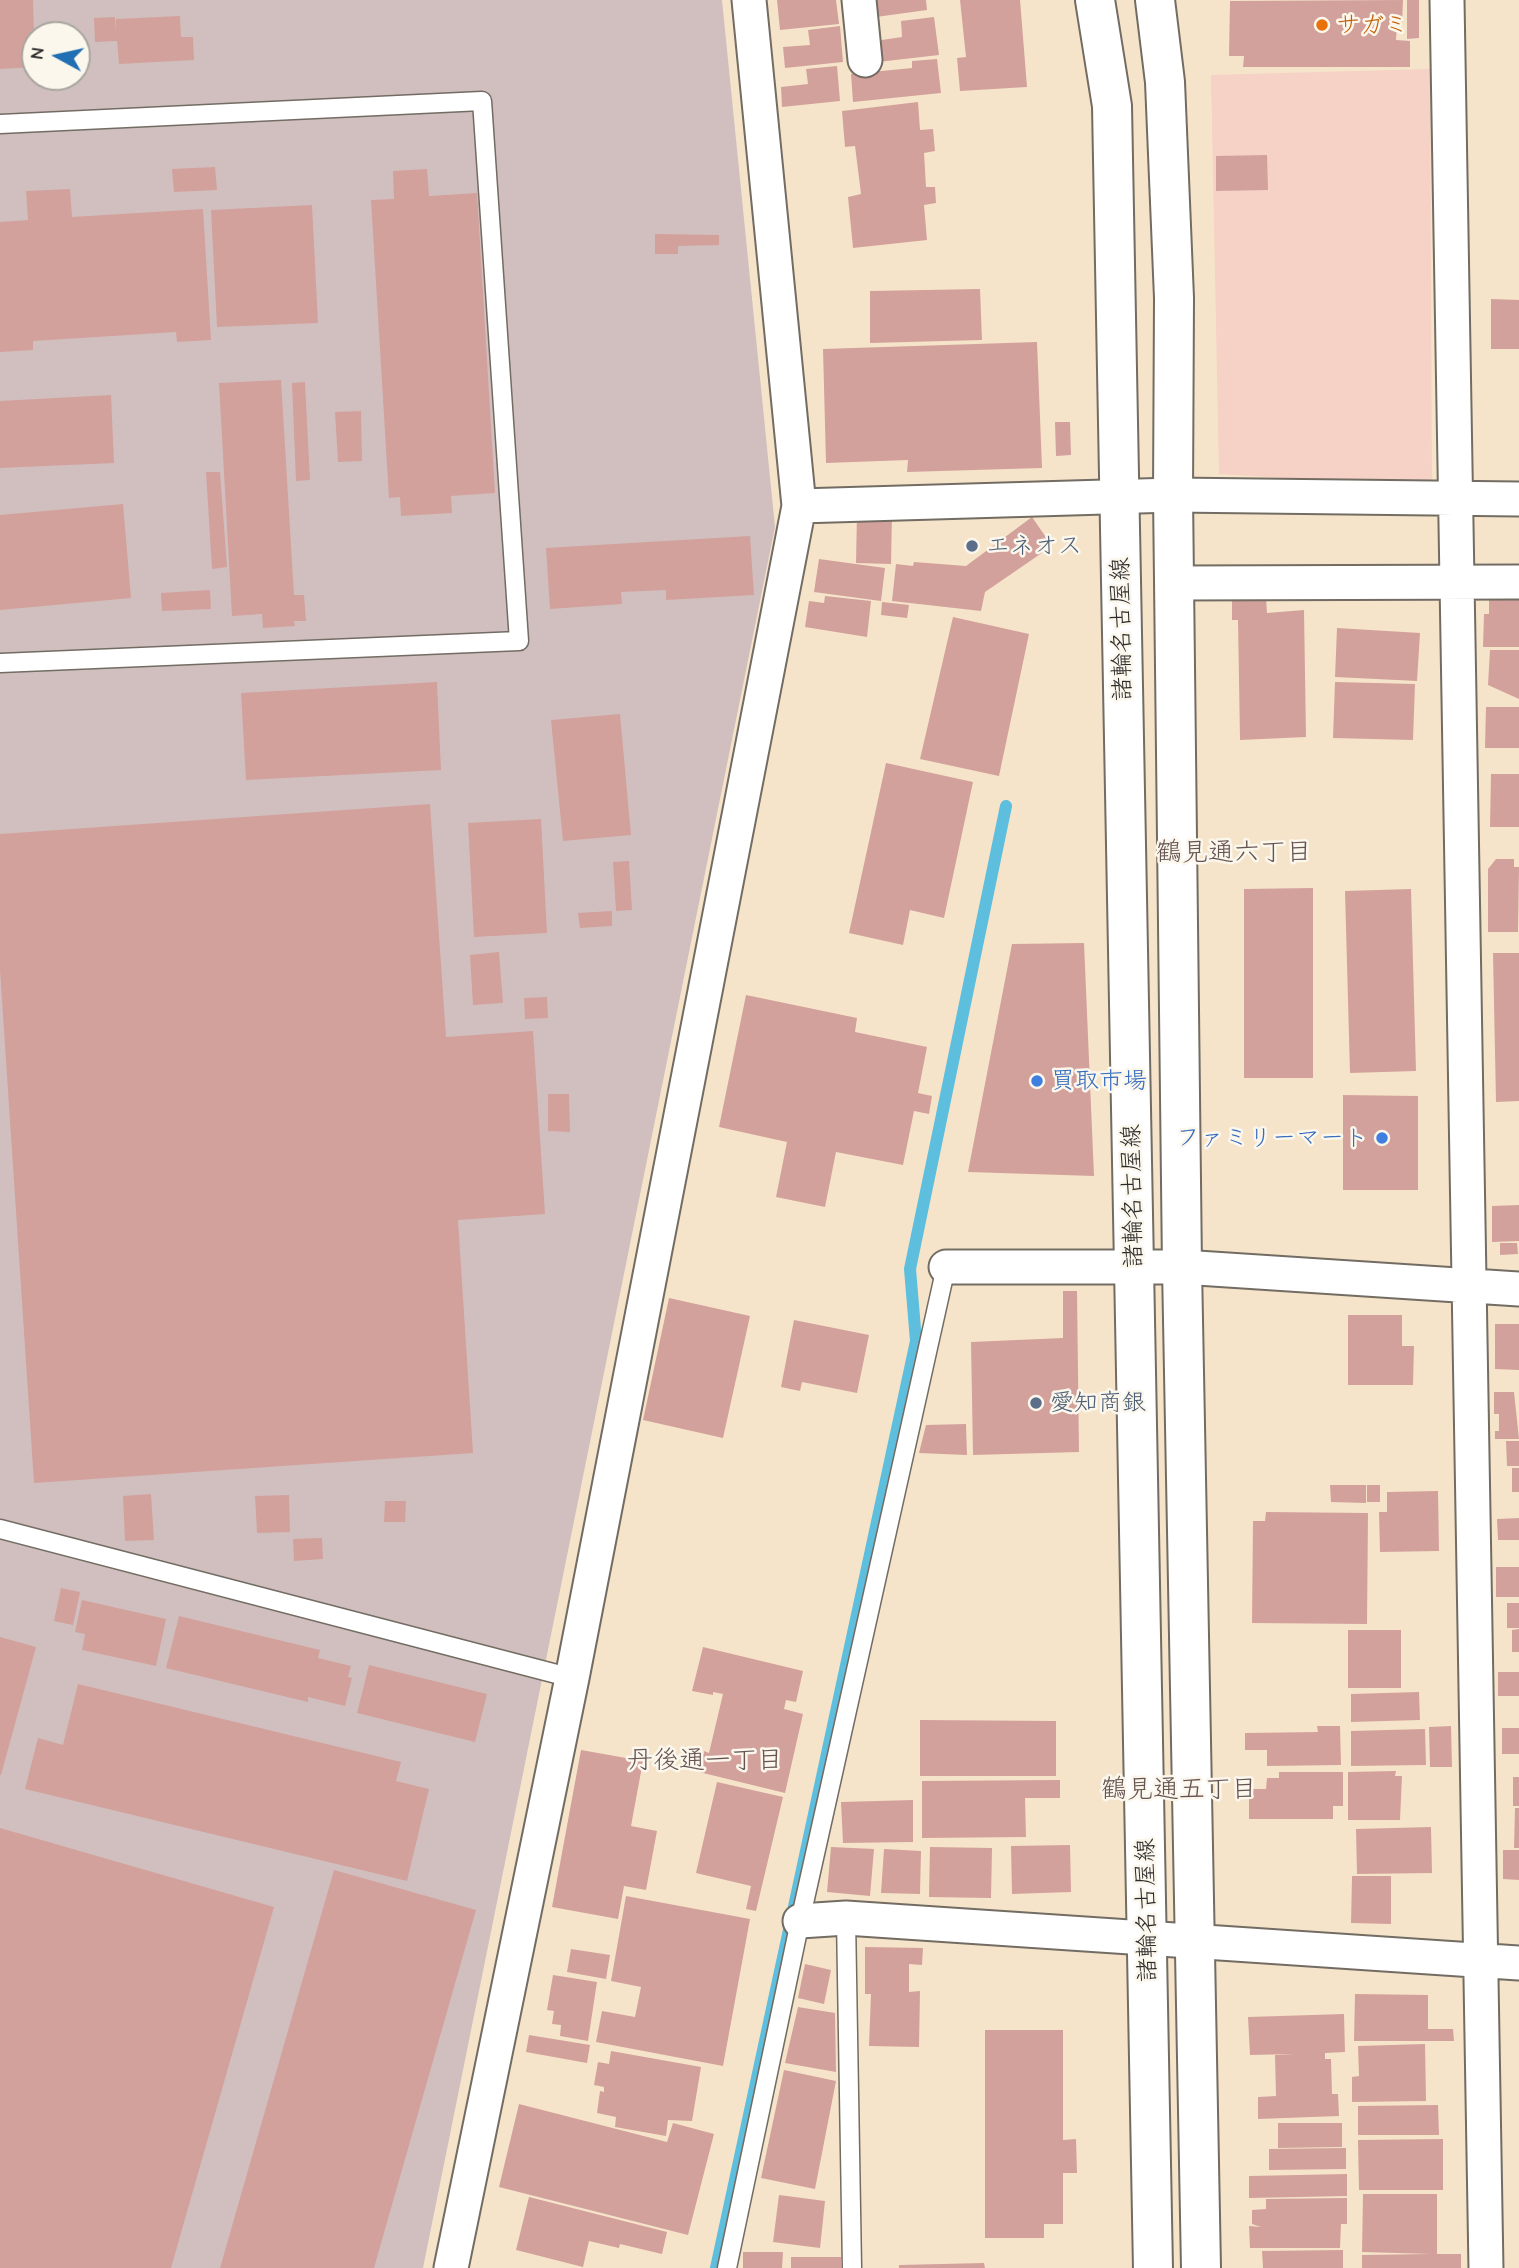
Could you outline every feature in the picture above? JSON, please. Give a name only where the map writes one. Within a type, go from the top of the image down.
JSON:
[{"type":"main road","name":"諸輪名古屋線","points":[[1096,0],[1112,106],[1153,2268]]},
{"type":"main road","name":"諸輪名古屋線","points":[[1155,0],[1165,82],[1174,298],[1173,495],[1182,1267],[1201,2268]]},
{"type":"street","points":[[451,2268],[572,1678],[799,506],[749,0]]},
{"type":"street","points":[[859,0],[865,60]]},
{"type":"street","points":[[1447,0],[1486,2268]]},
{"type":"street","points":[[799,506],[1173,495],[1519,499]]},
{"type":"street","points":[[1175,583],[1519,582]]},
{"type":"street","points":[[946,1267],[1182,1267],[1519,1289]]},
{"type":"street","points":[[800,1921],[846,1918],[1519,1963]]},
{"type":"lane","points":[[0,124],[482,101],[519,641],[0,663]]},
{"type":"lane","points":[[727,2268],[800,1921],[946,1267]]},
{"type":"lane","points":[[0,1529],[572,1678]]},
{"type":"lane","points":[[846,1918],[852,2268]]},
{"type":"shaded area","points":[[0,0],[722,0],[775,527],[423,2268],[0,2268]]},
{"type":"shaded area","points":[[1430,69],[1432,487],[1219,474],[1211,75]]},
{"type":"building","points":[[0,0],[33,0],[34,21],[21,21],[21,68],[0,69]]},
{"type":"building","points":[[777,0],[836,0],[839,24],[780,30]]},
{"type":"building","points":[[874,0],[926,0],[927,10],[876,17]]},
{"type":"building","points":[[960,0],[1020,0],[1027,87],[960,91],[957,58],[966,57]]},
{"type":"building","points":[[1403,0],[1402,25],[1397,25],[1396,40],[1410,41],[1410,67],[1243,67],[1244,56],[1229,56],[1230,1]]},
{"type":"building","points":[[1407,0],[1419,0],[1419,38],[1407,39]]},
{"type":"building","points":[[180,16],[181,37],[193,37],[194,60],[119,64],[117,41],[95,42],[94,18],[115,17],[116,32],[116,19]]},
{"type":"building","points":[[934,17],[939,55],[878,62],[875,41],[902,37],[901,21]]},
{"type":"building","points":[[840,26],[843,62],[785,68],[783,47],[810,45],[808,30]]},
{"type":"building","points":[[937,59],[941,93],[853,102],[851,74],[912,68],[912,61]]},
{"type":"building","points":[[837,66],[840,101],[782,107],[781,87],[808,84],[806,69]]},
{"type":"building","points":[[918,102],[920,130],[933,129],[935,151],[924,153],[926,187],[935,187],[936,203],[924,205],[927,240],[853,248],[848,197],[861,194],[855,146],[845,147],[842,111]]},
{"type":"building","points":[[1267,155],[1268,190],[1216,191],[1216,156]]},
{"type":"building","points":[[215,167],[217,190],[174,192],[172,169]]},
{"type":"building","points":[[427,169],[429,196],[477,193],[495,493],[451,496],[452,513],[401,516],[400,497],[389,498],[371,200],[394,199],[393,171]]},
{"type":"building","points":[[70,189],[72,217],[203,209],[211,340],[177,342],[176,332],[33,341],[33,350],[0,352],[0,222],[28,220],[26,191]]},
{"type":"building","points":[[312,205],[318,323],[217,327],[211,210]]},
{"type":"building","points":[[655,234],[719,235],[719,245],[678,246],[678,254],[655,254]]},
{"type":"building","points":[[980,289],[982,340],[870,343],[870,291]]},
{"type":"building","points":[[1491,299],[1519,300],[1519,349],[1491,349]]},
{"type":"building","points":[[1037,342],[1042,468],[907,472],[908,460],[826,463],[823,349]]},
{"type":"building","points":[[281,380],[294,595],[304,595],[306,621],[294,621],[295,626],[263,628],[262,614],[232,616],[219,383]]},
{"type":"building","points":[[305,382],[310,480],[296,481],[292,383]]},
{"type":"building","points":[[111,395],[114,463],[0,468],[0,401]]},
{"type":"building","points":[[361,411],[362,461],[338,462],[335,412]]},
{"type":"building","points":[[1055,422],[1070,422],[1071,455],[1056,456]]},
{"type":"building","points":[[206,472],[220,472],[227,567],[212,569]]},
{"type":"building","points":[[123,504],[131,598],[0,610],[0,515]]},
{"type":"building","points":[[857,512],[892,513],[891,564],[856,563]]},
{"type":"building","points":[[1032,517],[1052,546],[985,592],[981,611],[892,601],[896,564],[913,566],[914,562],[966,566]]},
{"type":"building","points":[[750,536],[754,595],[666,600],[666,590],[621,592],[622,604],[550,609],[546,548]]},
{"type":"building","points":[[819,559],[885,568],[881,601],[814,592]]},
{"type":"building","points":[[210,590],[211,609],[162,611],[161,593]]},
{"type":"building","points":[[825,596],[871,601],[867,637],[805,627],[809,601],[824,603]]},
{"type":"building","points":[[1232,597],[1266,598],[1267,613],[1304,610],[1306,737],[1240,740],[1238,620],[1232,620]]},
{"type":"building","points":[[1489,598],[1519,599],[1519,647],[1483,647],[1484,614],[1489,614]]},
{"type":"building","points":[[882,602],[909,605],[907,618],[881,615]]},
{"type":"building","points":[[953,617],[1029,634],[999,776],[920,759]]},
{"type":"building","points":[[1337,628],[1420,633],[1417,681],[1335,677]]},
{"type":"building","points":[[1490,650],[1519,650],[1519,699],[1488,685]]},
{"type":"building","points":[[437,682],[441,770],[246,780],[241,693]]},
{"type":"building","points":[[1335,682],[1415,684],[1413,740],[1333,738]]},
{"type":"building","points":[[1486,707],[1519,707],[1519,748],[1485,748]]},
{"type":"building","points":[[620,714],[631,835],[563,841],[551,720]]},
{"type":"building","points":[[886,763],[973,782],[944,918],[910,910],[903,945],[849,933]]},
{"type":"building","points":[[1491,774],[1519,774],[1519,827],[1490,827]]},
{"type":"building","points":[[430,804],[446,1037],[533,1031],[545,1214],[458,1220],[473,1453],[34,1483],[0,970],[0,834]]},
{"type":"building","points":[[541,819],[547,933],[474,937],[468,823]]},
{"type":"building","points":[[1496,859],[1514,859],[1514,867],[1519,867],[1518,932],[1488,932],[1488,869]]},
{"type":"building","points":[[629,861],[632,910],[616,911],[613,862]]},
{"type":"building","points":[[1313,888],[1313,1078],[1244,1078],[1244,889]]},
{"type":"building","points":[[1411,889],[1416,1071],[1350,1073],[1345,891]]},
{"type":"building","points":[[612,911],[612,926],[580,928],[578,913]]},
{"type":"building","points":[[1084,943],[1094,1176],[968,1172],[1012,944]]},
{"type":"building","points":[[499,952],[503,1003],[473,1005],[470,955]]},
{"type":"building","points":[[1493,953],[1519,953],[1519,1101],[1496,1102]]},
{"type":"building","points":[[746,995],[857,1018],[855,1032],[927,1047],[918,1093],[932,1096],[929,1114],[914,1111],[903,1165],[836,1152],[825,1207],[776,1197],[787,1142],[719,1127]]},
{"type":"building","points":[[547,997],[548,1018],[525,1019],[524,998]]},
{"type":"building","points":[[548,1094],[569,1094],[570,1132],[548,1131]]},
{"type":"building","points":[[1343,1095],[1418,1096],[1418,1190],[1343,1190]]},
{"type":"building","points":[[1519,1205],[1519,1241],[1492,1242],[1492,1206]]},
{"type":"building","points":[[1500,1243],[1517,1243],[1518,1254],[1500,1255]]},
{"type":"building","points":[[1063,1291],[1077,1291],[1079,1452],[973,1455],[971,1342],[1063,1338]]},
{"type":"building","points":[[669,1298],[750,1316],[723,1438],[643,1420]]},
{"type":"building","points":[[1348,1315],[1402,1315],[1402,1346],[1414,1346],[1413,1385],[1348,1385]]},
{"type":"building","points":[[794,1320],[869,1335],[857,1393],[802,1382],[800,1391],[781,1387]]},
{"type":"building","points":[[1495,1324],[1519,1324],[1519,1370],[1495,1369]]},
{"type":"building","points":[[1494,1392],[1514,1392],[1519,1439],[1495,1439],[1495,1431],[1499,1431],[1499,1414],[1494,1414]]},
{"type":"building","points":[[966,1424],[967,1455],[919,1453],[926,1425]]},
{"type":"building","points":[[1506,1441],[1519,1441],[1519,1466],[1507,1466]]},
{"type":"building","points":[[1512,1468],[1519,1468],[1519,1492],[1512,1492]]},
{"type":"building","points":[[1330,1485],[1366,1485],[1366,1503],[1331,1502]]},
{"type":"building","points":[[1367,1485],[1380,1485],[1380,1502],[1367,1502]]},
{"type":"building","points":[[1438,1491],[1439,1551],[1380,1552],[1379,1512],[1387,1512],[1387,1492]]},
{"type":"building","points":[[151,1494],[154,1540],[125,1541],[123,1496]]},
{"type":"building","points":[[289,1495],[290,1532],[257,1533],[255,1496]]},
{"type":"building","points":[[385,1501],[406,1501],[405,1522],[384,1522]]},
{"type":"building","points":[[1266,1512],[1368,1513],[1367,1624],[1252,1623],[1253,1521],[1265,1521]]},
{"type":"building","points":[[1519,1518],[1519,1540],[1498,1540],[1497,1519]]},
{"type":"building","points":[[322,1538],[323,1559],[294,1561],[293,1539]]},
{"type":"building","points":[[1496,1567],[1519,1567],[1519,1597],[1496,1597]]},
{"type":"building","points":[[61,1588],[80,1592],[73,1625],[54,1621]]},
{"type":"building","points":[[82,1600],[166,1619],[156,1666],[82,1650],[85,1634],[75,1632]]},
{"type":"building","points":[[1507,1603],[1519,1603],[1519,1628],[1507,1628]]},
{"type":"building","points":[[179,1616],[320,1650],[318,1658],[351,1666],[348,1677],[352,1678],[345,1706],[308,1697],[308,1702],[166,1668]]},
{"type":"building","points":[[1519,1629],[1519,1652],[1512,1652],[1512,1630]]},
{"type":"building","points":[[1348,1630],[1401,1630],[1401,1688],[1348,1688]]},
{"type":"building","points":[[0,1637],[36,1647],[1,1775],[0,1775]]},
{"type":"building","points":[[703,1647],[803,1671],[796,1702],[786,1700],[784,1709],[803,1714],[785,1793],[699,1772],[704,1751],[709,1753],[723,1694],[692,1691]]},
{"type":"building","points":[[369,1665],[487,1694],[475,1742],[357,1713]]},
{"type":"building","points":[[1498,1672],[1519,1672],[1519,1696],[1498,1696]]},
{"type":"building","points":[[78,1684],[401,1762],[396,1781],[429,1789],[407,1881],[25,1789],[38,1738],[63,1745]]},
{"type":"building","points":[[1419,1692],[1420,1720],[1351,1722],[1351,1694]]},
{"type":"building","points":[[920,1720],[1056,1721],[1056,1776],[920,1776]]},
{"type":"building","points":[[1317,1726],[1340,1726],[1341,1765],[1267,1766],[1267,1750],[1245,1750],[1245,1733],[1318,1732]]},
{"type":"building","points":[[1451,1726],[1452,1767],[1430,1767],[1429,1727]]},
{"type":"building","points":[[1502,1728],[1519,1728],[1519,1754],[1502,1754]]},
{"type":"building","points":[[1425,1729],[1426,1765],[1351,1766],[1351,1731]]},
{"type":"building","points":[[581,1750],[643,1761],[631,1826],[657,1831],[646,1890],[624,1886],[618,1919],[552,1907]]},
{"type":"building","points":[[1396,1771],[1395,1776],[1402,1776],[1400,1820],[1348,1820],[1348,1772]]},
{"type":"building","points":[[1279,1772],[1343,1772],[1343,1806],[1333,1806],[1333,1819],[1249,1819],[1249,1789],[1266,1789],[1267,1778],[1279,1778]]},
{"type":"building","points":[[1513,1777],[1519,1777],[1519,1806],[1513,1806]]},
{"type":"building","points":[[1060,1780],[1060,1798],[1025,1798],[1026,1837],[922,1838],[922,1781]]},
{"type":"building","points":[[717,1782],[783,1797],[756,1911],[746,1909],[751,1886],[696,1873]]},
{"type":"building","points":[[913,1800],[913,1842],[843,1843],[841,1802]]},
{"type":"building","points":[[1515,1808],[1519,1808],[1519,1848],[1514,1848]]},
{"type":"building","points":[[1431,1827],[1432,1873],[1357,1874],[1356,1829]]},
{"type":"building","points":[[0,1828],[274,1907],[171,2268],[0,2268]]},
{"type":"building","points":[[1070,1845],[1071,1892],[1012,1894],[1011,1846]]},
{"type":"building","points":[[831,1847],[874,1849],[870,1896],[827,1892]]},
{"type":"building","points":[[930,1847],[992,1848],[991,1898],[929,1897]]},
{"type":"building","points":[[884,1849],[921,1851],[920,1894],[881,1893]]},
{"type":"building","points":[[1503,1850],[1519,1850],[1519,1880],[1503,1879]]},
{"type":"building","points":[[334,1870],[476,1910],[374,2268],[220,2268]]},
{"type":"building","points":[[1352,1876],[1391,1876],[1391,1924],[1351,1923]]},
{"type":"building","points":[[626,1896],[750,1919],[723,2066],[596,2042],[602,2011],[635,2017],[641,1987],[611,1981]]},
{"type":"building","points":[[865,1947],[923,1948],[922,1965],[909,1964],[909,1992],[920,1991],[919,2047],[869,2046],[871,1994],[865,1994]]},
{"type":"building","points":[[571,1949],[610,1955],[606,1979],[567,1972]]},
{"type":"building","points":[[805,1964],[831,1970],[824,2004],[798,1998]]},
{"type":"building","points":[[553,1975],[597,1982],[588,2041],[560,2036],[561,2025],[552,2024],[554,2011],[547,2010]]},
{"type":"building","points":[[1355,1994],[1428,1995],[1428,2029],[1453,2029],[1454,2041],[1354,2041]]},
{"type":"building","points":[[798,2007],[835,2013],[836,2072],[785,2063]]},
{"type":"building","points":[[1344,2014],[1345,2052],[1325,2053],[1325,2059],[1331,2059],[1332,2094],[1338,2094],[1339,2116],[1258,2119],[1258,2097],[1276,2096],[1275,2055],[1294,2054],[1250,2055],[1248,2017]]},
{"type":"building","points":[[985,2030],[1063,2030],[1063,2140],[1076,2139],[1077,2173],[1063,2173],[1063,2224],[1044,2224],[1044,2238],[985,2238]]},
{"type":"building","points":[[529,2035],[590,2045],[587,2063],[526,2052]]},
{"type":"building","points":[[1425,2044],[1426,2101],[1352,2102],[1352,2077],[1359,2076],[1358,2046]]},
{"type":"building","points":[[611,2051],[701,2067],[692,2121],[668,2120],[666,2136],[615,2127],[616,2117],[597,2113],[600,2091],[604,2092],[604,2087],[594,2085],[598,2062],[609,2064]]},
{"type":"building","points":[[784,2070],[836,2081],[815,2189],[761,2178]]},
{"type":"building","points":[[519,2104],[667,2142],[673,2123],[714,2134],[688,2235],[499,2187]]},
{"type":"building","points":[[1438,2105],[1439,2135],[1358,2135],[1358,2106]]},
{"type":"building","points":[[1278,2123],[1342,2123],[1342,2147],[1278,2148]]},
{"type":"building","points":[[1443,2139],[1443,2190],[1359,2190],[1358,2140]]},
{"type":"building","points":[[1346,2148],[1346,2169],[1269,2170],[1269,2149]]},
{"type":"building","points":[[1347,2174],[1347,2196],[1249,2198],[1249,2176]]},
{"type":"building","points":[[1363,2194],[1437,2194],[1437,2254],[1461,2254],[1461,2268],[1362,2268],[1362,2255],[1431,2254],[1362,2252]]},
{"type":"building","points":[[779,2195],[825,2201],[820,2248],[773,2242]]},
{"type":"building","points":[[529,2197],[667,2232],[662,2254],[620,2244],[619,2248],[589,2241],[583,2267],[516,2250]]},
{"type":"building","points":[[1347,2198],[1347,2224],[1341,2224],[1340,2248],[1250,2248],[1249,2226],[1261,2227],[1252,2224],[1252,2210],[1266,2209],[1266,2199]]},
{"type":"building","points":[[1343,2250],[1343,2268],[1263,2268],[1262,2251]]},
{"type":"building","points":[[743,2252],[783,2252],[782,2268],[743,2268]]},
{"type":"building","points":[[791,2257],[841,2257],[841,2268],[791,2268]]},
{"type":"building","points":[[984,2263],[985,2268],[899,2268],[899,2265]]},
{"type":"waterway","points":[[716,2268],[916,1341],[910,1269],[1006,806]]},
{"type":"place","name":"サガミ","points":[[1322,25]]},
{"type":"place","name":"エネオス","points":[[972,546]]},
{"type":"place","name":"買取市場","points":[[1037,1081]]},
{"type":"place","name":"ファミリーマート","points":[[1382,1138]]},
{"type":"place","name":"愛知商銀","points":[[1036,1403]]},
{"type":"district","name":"鶴見通六丁目","points":[[1234,853]]},
{"type":"district","name":"丹後通一丁目","points":[[705,1761]]},
{"type":"district","name":"鶴見通五丁目","points":[[1179,1790]]}]
